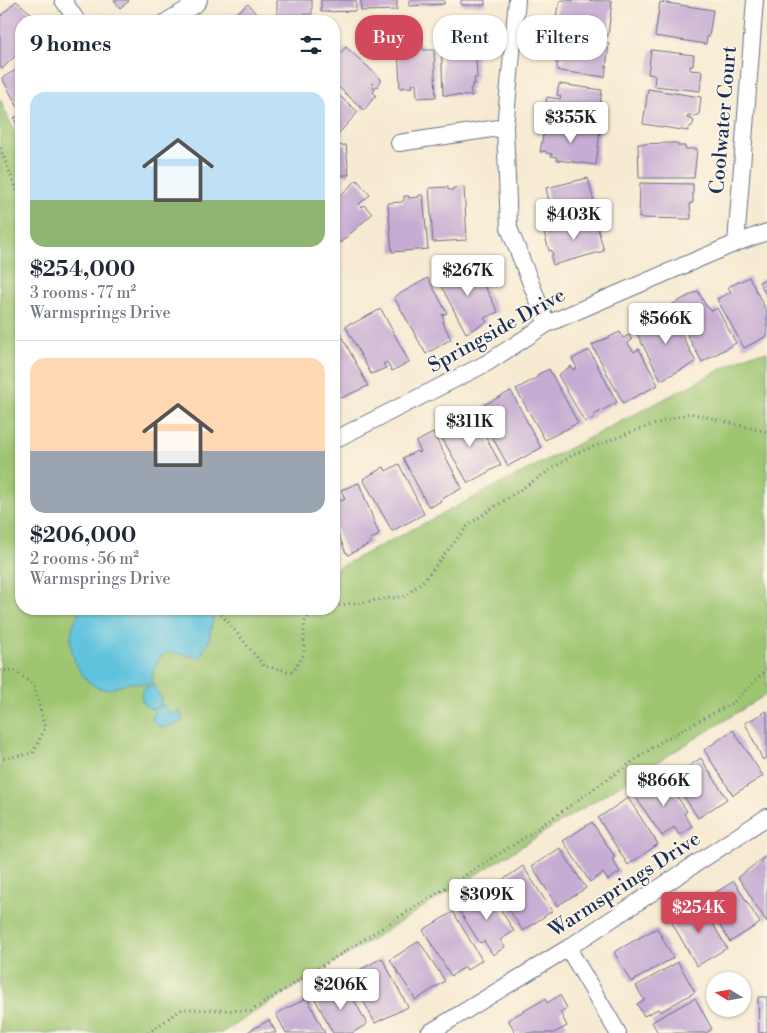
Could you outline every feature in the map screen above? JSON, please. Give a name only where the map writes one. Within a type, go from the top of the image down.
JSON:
[{"type":"street","points":[[63,0],[73,15]]},
{"type":"street","points":[[177,15],[196,4],[199,0]]},
{"type":"street","points":[[517,0],[505,127],[509,228],[547,324]]},
{"type":"street","name":"Coolwater Court","points":[[736,243],[755,0]]},
{"type":"street","points":[[399,142],[505,127]]},
{"type":"street","name":"Springside Drive","points":[[340,437],[487,363],[547,324],[736,243],[767,232]]},
{"type":"street","name":"Warmsprings Drive","points":[[429,1033],[568,948],[767,817]]},
{"type":"street","points":[[568,948],[618,1033]]},
{"type":"path","points":[[0,148],[15,185]]},
{"type":"path","points":[[340,605],[406,596],[424,580],[469,524],[574,454],[637,430],[690,414],[767,432]]},
{"type":"path","points":[[222,615],[264,666],[293,672],[304,654],[304,623],[309,615]]},
{"type":"path","points":[[148,1033],[182,1009],[251,1011],[521,840],[662,741],[734,702],[767,669]]},
{"type":"path","points":[[0,671],[14,670],[34,684],[45,728],[32,753],[0,759]]},
{"type":"green space","points":[[0,99],[15,133],[15,615],[340,615],[340,567],[751,354],[767,352],[767,694],[221,1033],[0,1033]]},
{"type":"water","points":[[78,615],[213,615],[209,640],[200,658],[170,652],[158,661],[154,669],[152,683],[129,683],[106,689],[96,687],[89,682],[75,661],[72,653],[71,638]]},
{"type":"water","points":[[155,686],[161,698],[161,705],[152,709],[144,704],[141,696],[143,689]]},
{"type":"water","points":[[164,705],[171,715],[179,709],[183,721],[166,727],[155,724],[152,720],[154,711]]},
{"type":"building","points":[[114,0],[128,0],[129,1],[120,8]]},
{"type":"building","points":[[277,0],[312,0],[312,14],[277,15]]},
{"type":"building","points":[[321,0],[356,0],[356,11],[321,12]]},
{"type":"building","points":[[361,0],[397,0],[397,10],[361,11]]},
{"type":"building","points":[[409,0],[444,0],[444,4],[409,6]]},
{"type":"building","points":[[461,0],[485,0],[485,5],[461,5]]},
{"type":"building","points":[[561,0],[612,1],[608,36],[607,15],[556,15]]},
{"type":"building","points":[[16,1],[33,15],[15,15],[15,56],[2,69],[0,67],[0,17]]},
{"type":"building","points":[[660,2],[713,10],[709,37],[707,36],[706,44],[655,36]]},
{"type":"building","points":[[248,4],[257,15],[234,15]]},
{"type":"building","points":[[607,43],[609,43],[607,60]]},
{"type":"building","points":[[346,47],[355,55],[355,60],[360,60],[381,79],[377,87],[374,87],[372,83],[369,86],[375,90],[373,92],[376,95],[364,110],[340,88],[340,54]]},
{"type":"building","points":[[423,50],[433,50],[436,97],[417,98],[416,83],[412,84],[413,87],[400,88],[399,60],[423,60]]},
{"type":"building","points":[[651,50],[694,55],[693,66],[690,66],[690,70],[702,71],[700,91],[654,86],[655,75],[648,74]]},
{"type":"building","points":[[442,60],[476,60],[477,78],[474,78],[475,84],[472,84],[470,89],[472,96],[443,95]]},
{"type":"building","points":[[560,60],[564,62],[564,60],[607,60],[605,77],[559,71],[557,62]]},
{"type":"building","points":[[15,70],[15,102],[2,78]]},
{"type":"building","points":[[559,84],[602,90],[599,113],[592,112],[591,124],[544,117],[547,97],[560,99],[561,96],[557,95]]},
{"type":"building","points":[[648,89],[701,97],[699,115],[695,117],[688,115],[687,118],[694,121],[692,126],[688,128],[688,131],[643,124]]},
{"type":"building","points":[[340,96],[358,112],[340,132]]},
{"type":"building","points":[[545,124],[600,130],[596,165],[557,160],[557,157],[551,156],[552,154],[546,153],[546,151],[540,152]]},
{"type":"building","points":[[678,143],[678,146],[685,146],[685,149],[697,149],[694,178],[639,178],[638,144]]},
{"type":"building","points":[[346,145],[349,175],[340,175],[340,146]]},
{"type":"building","points":[[588,178],[594,202],[587,203],[590,213],[544,225],[539,206],[552,203],[549,201],[546,188]]},
{"type":"building","points":[[357,180],[370,195],[359,204],[362,207],[364,205],[372,214],[340,243],[340,196]]},
{"type":"building","points":[[640,183],[693,184],[693,203],[690,203],[691,219],[639,218]]},
{"type":"building","points":[[448,187],[448,190],[453,190],[453,188],[464,187],[467,240],[433,242],[429,188]]},
{"type":"building","points":[[419,195],[423,195],[428,249],[392,252],[388,203],[402,202],[404,196],[409,196],[409,198],[419,197]]},
{"type":"building","points":[[595,218],[604,251],[553,265],[551,256],[553,255],[551,250],[549,251],[544,232]]},
{"type":"building","points":[[472,262],[498,312],[484,318],[487,322],[466,333],[438,280]]},
{"type":"building","points":[[749,277],[767,312],[767,336],[744,348],[717,299],[731,292],[728,287]]},
{"type":"building","points":[[428,278],[447,313],[442,315],[443,323],[451,339],[426,354],[394,297]]},
{"type":"building","points":[[767,278],[767,297],[759,282]]},
{"type":"building","points":[[698,291],[706,306],[712,311],[717,308],[736,343],[702,362],[671,305]]},
{"type":"building","points":[[667,307],[696,362],[661,380],[637,334],[649,326],[651,328],[654,327],[648,317]]},
{"type":"building","points":[[381,309],[409,362],[392,371],[387,362],[383,364],[386,368],[371,374],[346,327]]},
{"type":"building","points":[[620,332],[623,338],[629,335],[632,340],[628,343],[630,347],[634,352],[639,349],[658,385],[623,403],[592,345]]},
{"type":"building","points":[[340,333],[368,386],[341,398],[340,396]]},
{"type":"building","points":[[589,350],[617,402],[594,415],[595,417],[586,422],[558,375],[571,366],[573,370],[577,368],[572,359]]},
{"type":"building","points":[[549,369],[578,423],[545,440],[516,389]]},
{"type":"building","points":[[511,391],[541,448],[508,466],[489,431],[493,429],[492,421],[484,405]]},
{"type":"building","points":[[464,417],[466,421],[475,417],[501,465],[468,483],[438,431]]},
{"type":"building","points":[[433,433],[462,488],[431,507],[430,505],[428,506],[403,458],[417,451],[418,453],[421,452],[416,442]]},
{"type":"building","points":[[399,464],[424,514],[392,531],[363,479],[384,467],[386,471]]},
{"type":"building","points":[[359,483],[379,534],[370,539],[371,543],[348,555],[340,538],[340,499],[341,501],[345,499],[341,490]]},
{"type":"building","points":[[767,711],[767,757],[763,760],[745,723]]},
{"type":"building","points":[[733,730],[763,776],[733,795],[704,750]]},
{"type":"building","points":[[701,758],[727,799],[698,818],[672,778]]},
{"type":"building","points":[[663,776],[687,811],[684,814],[692,826],[679,835],[674,827],[662,836],[635,796]]},
{"type":"building","points":[[628,798],[658,844],[628,865],[598,818]]},
{"type":"building","points":[[592,822],[615,857],[612,859],[620,872],[608,880],[603,873],[590,882],[563,841]]},
{"type":"building","points":[[560,848],[586,888],[557,906],[532,866]]},
{"type":"building","points":[[766,856],[767,858],[767,922],[738,877]]},
{"type":"building","points":[[523,866],[552,911],[523,931],[494,886]]},
{"type":"building","points":[[734,881],[760,923],[730,942],[704,900]]},
{"type":"building","points":[[488,889],[514,931],[500,940],[505,947],[493,955],[484,941],[480,943],[458,909]]},
{"type":"building","points":[[694,901],[702,915],[706,912],[727,948],[697,966],[672,923],[685,915],[681,908]]},
{"type":"building","points":[[453,912],[482,960],[467,970],[465,967],[451,976],[423,930]]},
{"type":"building","points":[[657,928],[673,958],[631,982],[614,952]]},
{"type":"building","points":[[419,941],[445,981],[416,1000],[390,960]]},
{"type":"building","points":[[382,958],[408,1007],[375,1023],[350,975]]},
{"type":"building","points":[[678,962],[695,992],[660,1012],[658,1009],[644,1016],[637,1004],[644,1000],[636,986]]},
{"type":"building","points":[[345,983],[367,1024],[352,1033],[333,1033],[315,999]]},
{"type":"building","points":[[560,995],[567,1008],[560,1012],[567,1026],[554,1033],[516,1033],[508,1020],[545,999],[547,1003]]},
{"type":"building","points":[[758,997],[767,997],[767,1032],[759,1033]]},
{"type":"building","points":[[307,998],[325,1033],[286,1033],[276,1014]]},
{"type":"building","points":[[695,998],[712,1029],[706,1033],[658,1033],[652,1022]]},
{"type":"building","points":[[269,1020],[276,1033],[246,1033]]}]
